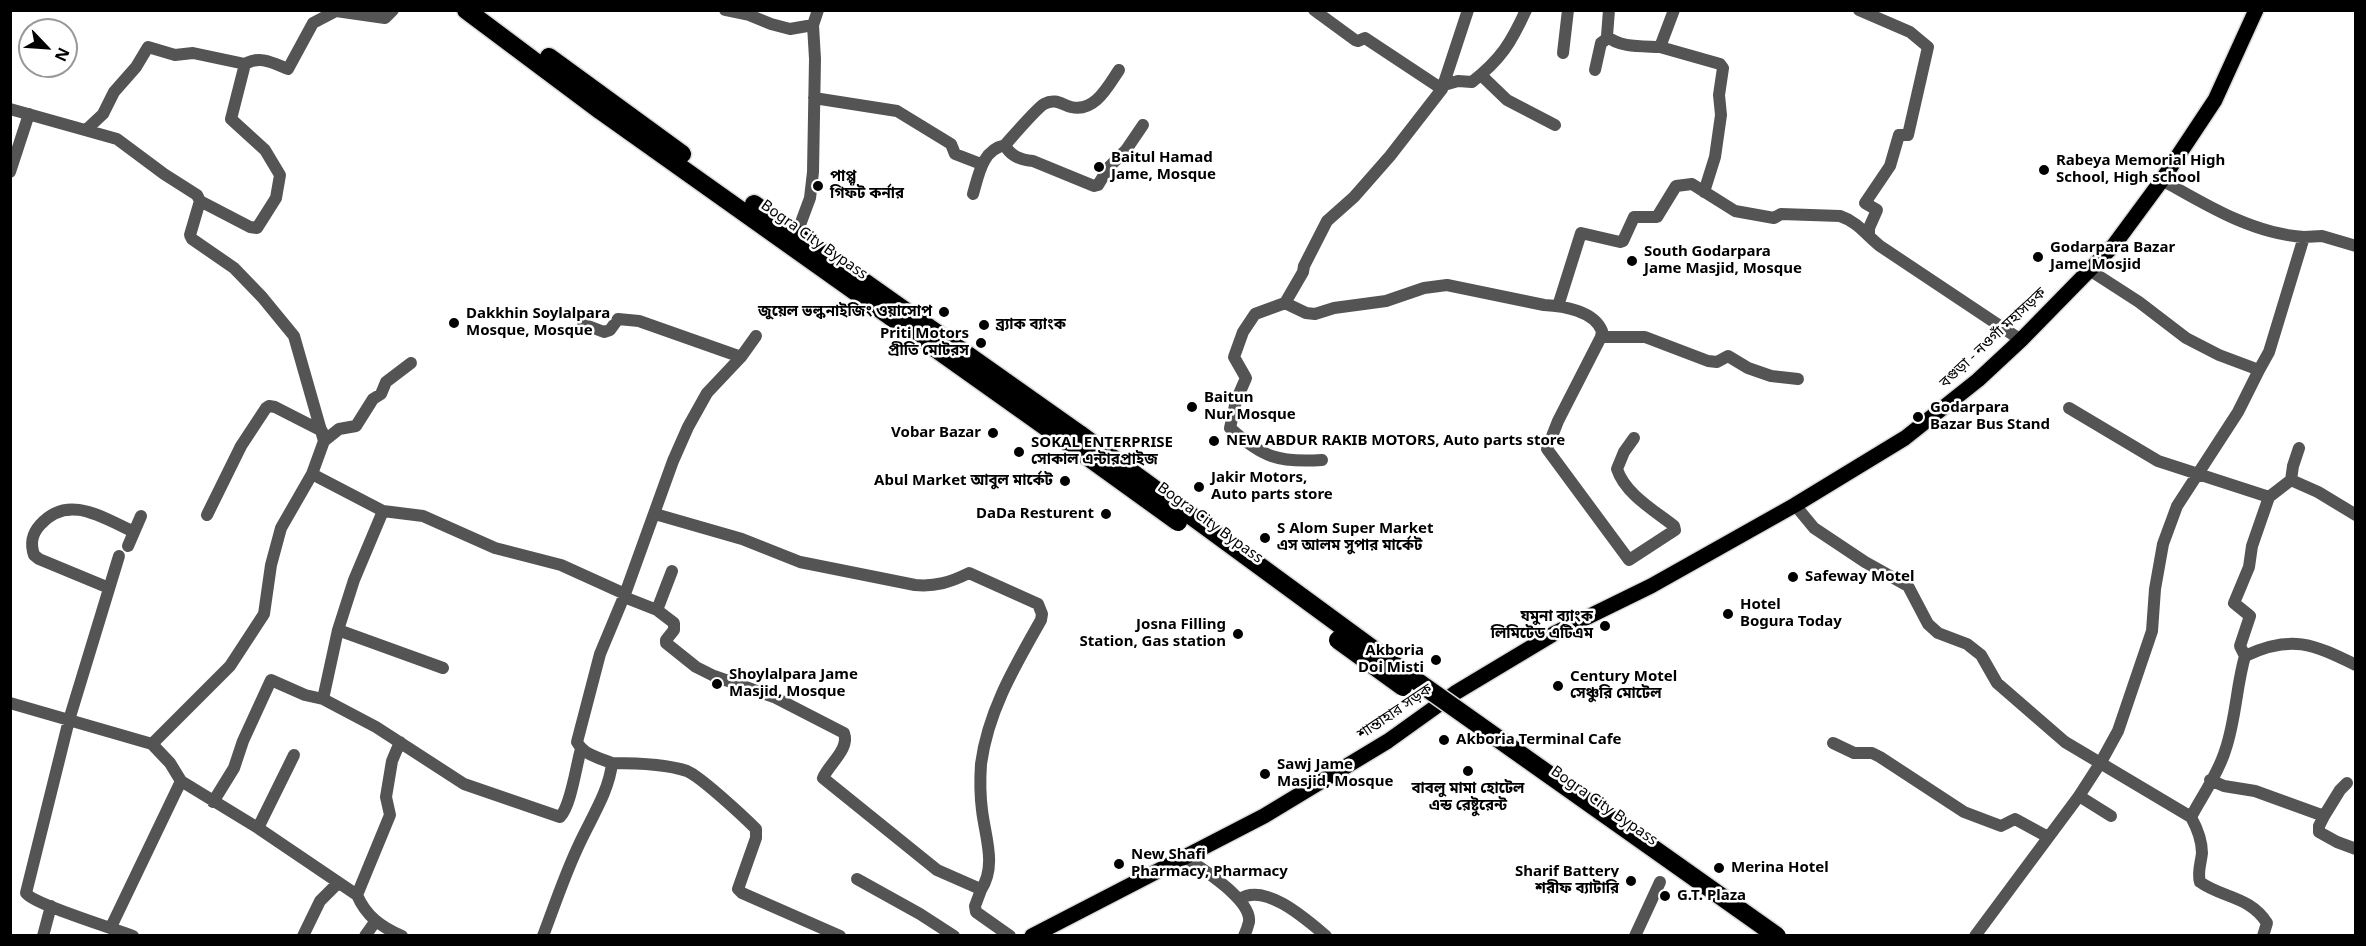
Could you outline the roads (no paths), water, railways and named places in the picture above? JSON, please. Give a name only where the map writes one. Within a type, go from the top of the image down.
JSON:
[{"type":"highway","name":"Bogra City Bypass","points":[[466,10],[600,111],[852,289],[1078,441],[1370,663],[1759,936]]},
{"type":"highway","name":"Bogra City Bypass","points":[[484,10],[1078,441],[1777,936]]},
{"type":"highway","points":[[852,289],[873,322]]},
{"type":"main road","name":"বগুড়া - নওগাঁ মহাসড়ক","points":[[1651,586],[1795,505],[1905,438],[1978,380],[2021,340],[2114,245],[2162,180],[2215,100],[2256,10]]},
{"type":"main road","name":"শান্তাহার সড়ক","points":[[1032,936],[1264,816],[1388,741],[1455,693],[1555,633],[1651,586]]},
{"type":"street","points":[[86,130],[103,114],[114,92],[136,67],[148,47],[175,55],[193,53],[245,64],[252,60],[264,60],[288,69],[313,23],[336,11],[385,18],[393,10]]},
{"type":"street","points":[[725,10],[790,28],[813,25]]},
{"type":"street","points":[[800,225],[810,198],[813,172],[813,25],[818,10]]},
{"type":"street","points":[[1314,10],[1354,40],[1365,38],[1443,87]]},
{"type":"street","points":[[1322,460],[1296,462],[1272,456],[1253,448],[1230,428],[1236,401],[1246,378],[1234,357],[1243,332],[1255,314],[1285,303],[1303,272],[1326,221],[1354,196],[1390,156],[1443,87],[1468,10]]},
{"type":"street","points":[[1443,87],[1458,81],[1472,82],[1481,75],[1512,42],[1527,10]]},
{"type":"street","points":[[1563,53],[1568,10]]},
{"type":"street","points":[[1608,38],[1609,10]]},
{"type":"street","points":[[1660,47],[1674,10]]},
{"type":"street","points":[[1859,10],[1910,32],[1929,47],[1908,135],[1899,135],[1890,166],[1865,203],[1877,210],[1869,228],[1869,234]]},
{"type":"street","points":[[1608,38],[1630,46],[1660,47],[1720,64],[1723,68],[1719,95],[1721,115],[1715,157],[1704,192]]},
{"type":"street","points":[[1595,70],[1601,43],[1608,38]]},
{"type":"street","points":[[10,109],[117,139],[197,195],[200,201],[250,227],[257,228],[276,198],[280,175],[266,150],[231,119],[245,64]]},
{"type":"street","points":[[973,194],[981,164],[989,153],[1005,144],[1044,104],[1057,100],[1072,107],[1090,105],[1098,100],[1119,70]]},
{"type":"street","points":[[1481,75],[1507,100],[1555,125]]},
{"type":"street","points":[[814,98],[897,111],[951,144],[955,154],[981,164]]},
{"type":"street","points":[[10,172],[28,114]]},
{"type":"street","points":[[1005,144],[1011,154],[1094,186],[1098,184],[1109,166],[1126,150],[1143,125]]},
{"type":"street","points":[[2162,180],[2205,205],[2282,236],[2322,236],[2355,246]]},
{"type":"street","points":[[1558,306],[1581,233],[1623,241],[1634,217],[1657,217],[1676,186],[1692,184],[1741,214],[1774,218],[1781,214],[1840,216],[1849,219],[1869,234],[1880,246],[2021,340]]},
{"type":"street","points":[[152,744],[230,666],[264,614],[271,565],[281,528],[312,474],[323,436],[294,336],[262,297],[234,268],[197,243],[190,235],[200,201]]},
{"type":"street","points":[[1975,936],[2079,796],[2102,762],[2118,731],[2152,631],[2155,589],[2163,544],[2177,506],[2238,412],[2269,352],[2304,237]]},
{"type":"street","points":[[2091,271],[2139,302],[2186,338],[2219,356],[2259,370]]},
{"type":"street","points":[[1285,303],[1315,315],[1334,308],[1386,301],[1424,288],[1447,285],[1558,306],[1593,317],[1602,331],[1601,337],[1558,422],[1547,449],[1629,560],[1675,530],[1674,526],[1632,493],[1620,478],[1617,469],[1624,452],[1634,438]]},
{"type":"street","points":[[583,324],[604,332],[610,330],[618,320],[639,321],[741,357]]},
{"type":"street","points":[[756,336],[741,357],[707,393],[673,461],[625,595],[600,654],[577,742],[581,749],[612,763],[640,763],[688,772],[701,780],[756,829],[756,838],[738,889],[742,893],[840,936]]},
{"type":"street","points":[[1601,337],[1645,338],[1708,361],[1717,362],[1728,356],[1748,368],[1771,376],[1798,379]]},
{"type":"street","points":[[323,436],[339,429],[356,426],[373,399],[381,394],[386,382],[411,363]]},
{"type":"street","points":[[207,515],[241,446],[269,405],[323,436]]},
{"type":"street","points":[[2068,408],[2158,461],[2269,498]]},
{"type":"street","points":[[2191,817],[2225,752],[2233,719],[2238,679],[2245,656],[2240,646],[2250,616],[2247,611],[2234,603],[2249,567],[2252,546],[2269,498],[2291,480],[2299,448]]},
{"type":"street","points":[[312,474],[383,511],[423,516],[495,548],[569,568],[657,610],[674,623],[674,630],[666,643],[696,668],[774,697],[844,733],[846,738],[839,755],[823,778],[937,870],[981,890]]},
{"type":"street","points":[[2291,480],[2318,492],[2355,515]]},
{"type":"street","points":[[1795,505],[1814,528],[1865,562],[1908,586],[1928,624],[1938,633],[1967,644],[1981,655],[1997,683],[2065,742],[2191,817],[2198,831],[2202,851],[2198,878],[2200,882],[2246,903],[2263,917],[2267,923],[2263,936]]},
{"type":"street","points":[[109,588],[39,559],[34,555],[32,539],[39,526],[54,511],[70,508],[87,512],[134,532]]},
{"type":"street","points":[[323,699],[338,630],[354,580],[383,511]]},
{"type":"street","points":[[655,514],[742,539],[800,562],[915,585],[931,586],[956,580],[969,573],[1038,604],[1042,614],[1041,620],[998,698],[983,757],[981,807],[990,866],[986,882],[975,906],[976,912],[1010,936]]},
{"type":"street","points":[[128,546],[141,516]]},
{"type":"street","points":[[119,556],[69,720],[26,893],[29,897],[51,906],[133,936]]},
{"type":"street","points":[[657,610],[672,571]]},
{"type":"street","points":[[338,630],[443,668]]},
{"type":"street","points":[[2245,656],[2266,646],[2287,643],[2316,646],[2355,665]]},
{"type":"street","points":[[213,802],[234,768],[243,741],[271,680],[305,695],[323,699],[400,742],[464,784],[560,817],[568,799],[581,749]]},
{"type":"street","points":[[10,703],[152,744],[170,763],[181,781],[258,828],[357,895],[375,922],[402,936]]},
{"type":"street","points":[[357,895],[390,816],[386,797],[392,761],[400,742]]},
{"type":"street","points":[[1833,743],[1854,753],[1872,753],[1880,757],[1964,812],[2001,826],[2011,820],[2019,820],[2048,837]]},
{"type":"street","points":[[258,828],[294,755]]},
{"type":"street","points":[[543,936],[576,850],[606,788],[612,763]]},
{"type":"street","points":[[2210,780],[2224,786],[2255,791],[2324,816]]},
{"type":"street","points":[[111,927],[181,781]]},
{"type":"street","points":[[2347,783],[2324,816],[2319,832],[2355,849]]},
{"type":"street","points":[[2079,796],[2111,816]]},
{"type":"street","points":[[1184,856],[1240,900],[1247,910],[1249,921],[1244,936]]},
{"type":"street","points":[[857,879],[954,936]]},
{"type":"street","points":[[303,936],[320,901],[338,882]]},
{"type":"street","points":[[1635,936],[1660,882]]},
{"type":"street","points":[[1240,900],[1247,895],[1266,896],[1300,914],[1326,936]]},
{"type":"street","points":[[43,936],[51,906]]},
{"type":"street","points":[[365,936],[375,922]]},
{"type":"place","name":"Baitul Hamad Jame, Mosque","points":[[1099,167]]},
{"type":"place","name":"Rabeya Memorial High School, High school","points":[[2044,170]]},
{"type":"place","name":"পাপ্পু গিফট কর্নার","points":[[818,186]]},
{"type":"place","name":"Godarpara Bazar Jame Mosjid","points":[[2038,257]]},
{"type":"place","name":"South Godarpara Jame Masjid, Mosque","points":[[1632,261]]},
{"type":"place","name":"জুয়েল ভল্কনাইজিং ওয়াসোপ","points":[[944,312]]},
{"type":"place","name":"Dakkhin Soylalpara Mosque, Mosque","points":[[454,323]]},
{"type":"place","name":"ব্র্যাক ব্যাংক","points":[[984,325]]},
{"type":"place","name":"Priti Motors প্রীতি মোটরস","points":[[981,343]]},
{"type":"place","name":"Baitun Nur Mosque","points":[[1192,407]]},
{"type":"place","name":"Godarpara Bazar Bus Stand","points":[[1918,417]]},
{"type":"place","name":"Vobar Bazar","points":[[993,433]]},
{"type":"place","name":"NEW ABDUR RAKIB MOTORS, Auto parts store","points":[[1214,441]]},
{"type":"place","name":"SOKAL ENTERPRISE সোকাল এন্টারপ্রাইজ","points":[[1019,452]]},
{"type":"place","name":"Abul Market আবুল মার্কেট","points":[[1065,481]]},
{"type":"place","name":"Jakir Motors, Auto parts store","points":[[1199,487]]},
{"type":"place","name":"DaDa Resturent","points":[[1106,514]]},
{"type":"place","name":"S Alom Super Market এস আলম সুপার মার্কেট","points":[[1265,538]]},
{"type":"place","name":"Safeway Motel","points":[[1793,577]]},
{"type":"place","name":"Hotel Bogura Today","points":[[1728,614]]},
{"type":"place","name":"যমুনা ব্যাংক লিমিটেড এটিএম","points":[[1605,626]]},
{"type":"place","name":"Josna Filling Station, Gas station","points":[[1238,634]]},
{"type":"place","name":"Akboria Doi Misti","points":[[1436,660]]},
{"type":"place","name":"Shoylalpara Jame Masjid, Mosque","points":[[717,684]]},
{"type":"place","name":"Century Motel সেঞ্চুরি মোটেল","points":[[1558,686]]},
{"type":"place","name":"Akboria Terminal Cafe","points":[[1444,740]]},
{"type":"place","name":"বাবলু মামা হোটেল এন্ড রেষ্টুরেন্ট","points":[[1468,771]]},
{"type":"place","name":"Sawj Jame Masjid, Mosque","points":[[1265,774]]},
{"type":"place","name":"New Shafi Pharmacy, Pharmacy","points":[[1119,864]]},
{"type":"place","name":"Merina Hotel","points":[[1719,868]]},
{"type":"place","name":"Sharif Battery শরীফ ব্যাটারি","points":[[1631,881]]},
{"type":"place","name":"G.T. Plaza","points":[[1665,896]]}]
